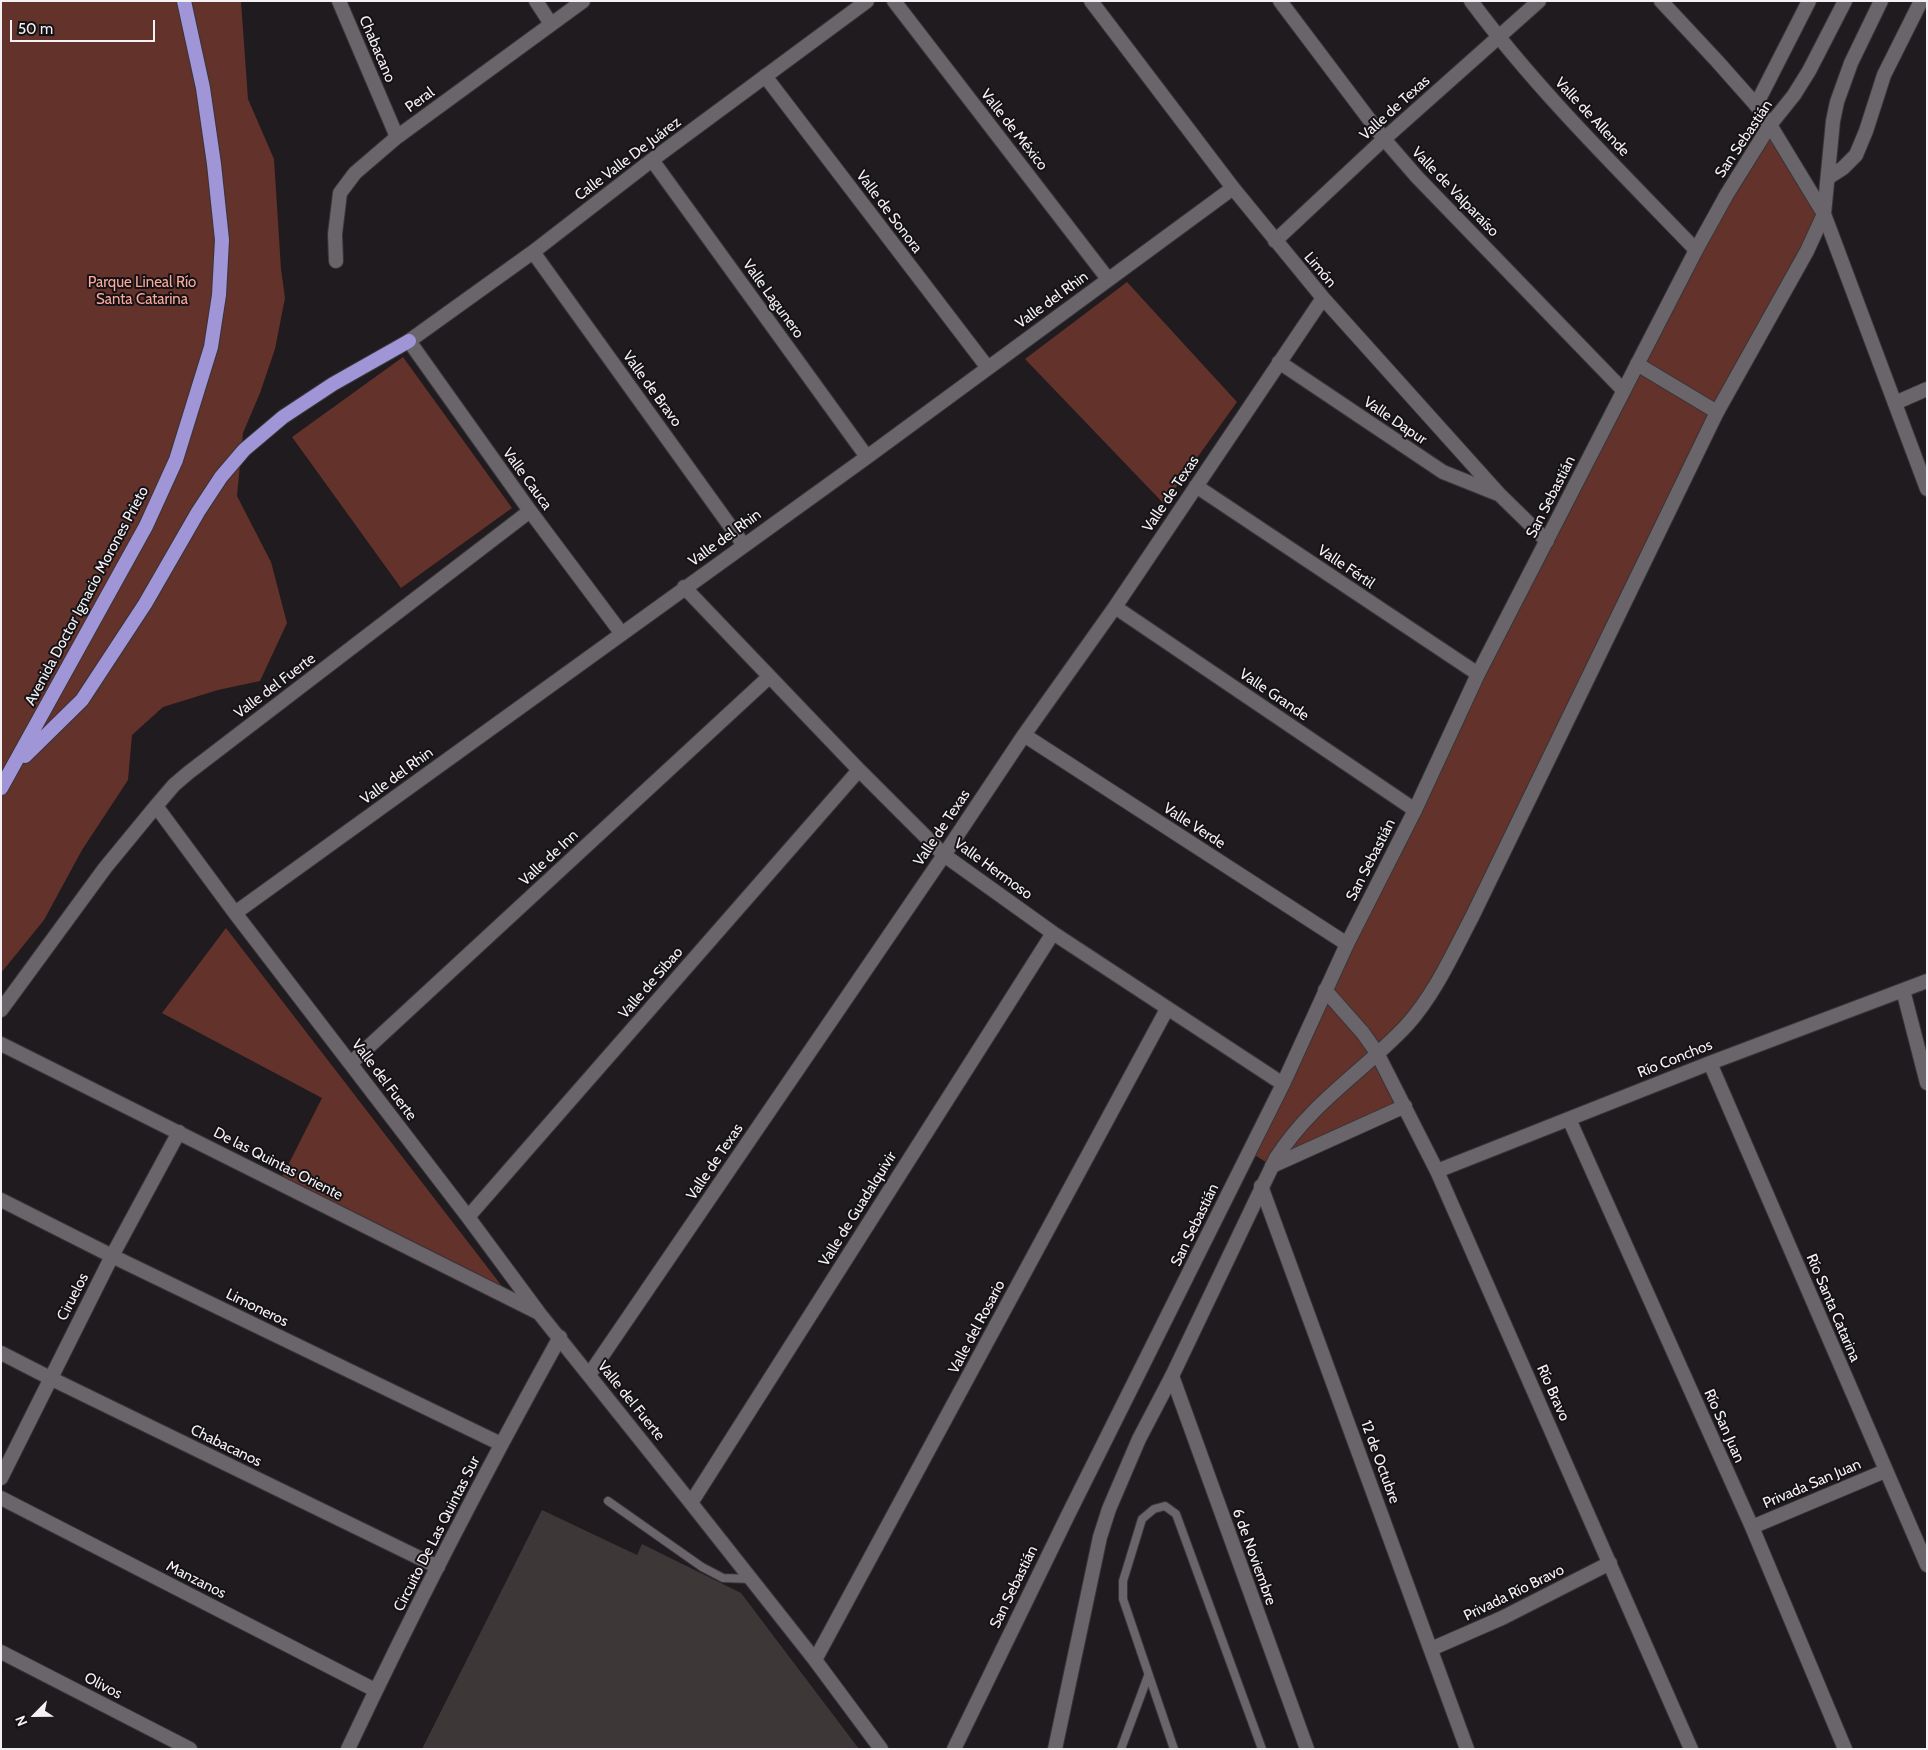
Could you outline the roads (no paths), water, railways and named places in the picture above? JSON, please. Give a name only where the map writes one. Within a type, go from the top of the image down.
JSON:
[{"type":"highway","name":"Avenida Doctor Ignacio Morones Prieto","points":[[1,788],[146,526],[176,460],[211,347],[219,295],[222,240],[206,108],[184,1]]},
{"type":"highway","points":[[12,769],[82,700],[145,604],[216,484],[244,450],[283,417],[333,384],[409,341]]},
{"type":"street","name":"Chabacano","points":[[339,1],[397,137]]},
{"type":"street","points":[[536,1],[551,24]]},
{"type":"street","name":"Peral","points":[[336,262],[335,234],[340,193],[355,173],[397,137],[584,1]]},
{"type":"street","name":"Calle Valle De Juárez","points":[[409,341],[533,252],[652,160],[867,1]]},
{"type":"street","name":"Valle de México","points":[[894,1],[1108,279]]},
{"type":"street","name":"Limón","points":[[1091,1],[1233,188],[1323,298],[1499,494],[1547,541]]},
{"type":"street","name":"Valle de Valparaíso","points":[[1280,1],[1384,139],[1418,177],[1623,390]]},
{"type":"street","name":"Valle de Allende","points":[[1471,1],[1499,38],[1556,104],[1696,250]]},
{"type":"street","name":"Valle de Texas","points":[[1275,241],[1384,139],[1499,38],[1538,1]]},
{"type":"street","points":[[1661,1],[1756,105],[1824,214],[1927,489]]},
{"type":"street","name":"San Sebastián","points":[[1756,105],[1810,1]]},
{"type":"street","name":"San Sebastián","points":[[954,1749],[1068,1515],[1283,1084],[1346,944],[1415,810],[1478,674],[1696,250],[1727,194],[1770,125],[1805,78],[1845,1]]},
{"type":"street","points":[[1055,1749],[1100,1536],[1109,1509],[1139,1439],[1172,1376],[1262,1186],[1288,1140],[1311,1113],[1378,1053],[1408,1023],[1422,1006],[1451,958],[1717,412],[1807,251],[1824,214],[1836,102],[1851,63],[1881,1]]},
{"type":"street","points":[[1829,177],[1843,168],[1856,155],[1866,131],[1884,75],[1921,1]]},
{"type":"street","name":"Valle de Sonora","points":[[765,76],[988,368]]},
{"type":"street","name":"Valle Lagunero","points":[[652,160],[867,456]]},
{"type":"street","name":"Valle del Rhin","points":[[235,912],[622,634],[1233,188]]},
{"type":"street","name":"Valle de Bravo","points":[[533,252],[743,544]]},
{"type":"street","name":"Valle de Texas","points":[[589,1375],[1024,735],[1115,607],[1323,298]]},
{"type":"street","name":"Valle Cauca","points":[[409,341],[530,512],[622,634]]},
{"type":"street","name":"Valle Dapur","points":[[1279,362],[1444,472],[1499,494]]},
{"type":"street","points":[[1637,364],[1717,412]]},
{"type":"street","points":[[1895,403],[1927,389]]},
{"type":"street","name":"Valle Fértil","points":[[1196,486],[1478,674]]},
{"type":"street","name":"Valle del Fuerte","points":[[530,512],[174,784],[156,806],[539,1313],[815,1660],[881,1749]]},
{"type":"street","name":"Valle Hermoso","points":[[684,587],[859,770],[944,855],[1053,933],[1283,1084]]},
{"type":"street","name":"Valle Grande","points":[[1115,607],[1415,810]]},
{"type":"street","name":"Valle de Inn","points":[[351,1063],[770,677]]},
{"type":"street","name":"Valle Verde","points":[[1024,735],[1346,944]]},
{"type":"street","name":"Valle de Sibao","points":[[468,1217],[859,770]]},
{"type":"street","points":[[1,1010],[105,868],[156,806]]},
{"type":"street","name":"Valle de Guadalquivir","points":[[691,1503],[1053,933]]},
{"type":"street","name":"Río Conchos","points":[[1437,1171],[1710,1063],[1927,981]]},
{"type":"street","name":"Río Bravo","points":[[1325,990],[1378,1053],[1437,1171],[1691,1749]]},
{"type":"street","points":[[1903,990],[1927,1083]]},
{"type":"street","name":"Valle del Rosario","points":[[815,1660],[1167,1009]]},
{"type":"street","name":"De las Quintas Oriente","points":[[1,1044],[539,1313]]},
{"type":"street","name":"Río Santa Catarina","points":[[1710,1063],[1927,1565]]},
{"type":"street","points":[[1272,1166],[1405,1106]]},
{"type":"street","name":"Río San Juan","points":[[1569,1120],[1752,1527],[1845,1749]]},
{"type":"street","name":"Ciruelos","points":[[1,1478],[112,1256],[178,1132]]},
{"type":"street","name":"12 de Octubre","points":[[1262,1186],[1467,1749]]},
{"type":"street","name":"Limoneros","points":[[1,1200],[112,1256],[501,1444]]},
{"type":"street","name":"Circuito De Las Quintas Sur","points":[[348,1749],[501,1444],[560,1337]]},
{"type":"street","name":"Chabacanos","points":[[1,1353],[438,1567]]},
{"type":"street","name":"6 de Noviembre","points":[[1172,1376],[1307,1749]]},
{"type":"street","name":"Privada San Juan","points":[[1752,1527],[1885,1471]]},
{"type":"street","name":"Manzanos","points":[[1,1498],[376,1690]]},
{"type":"street","name":"Privada Río Bravo","points":[[1431,1649],[1502,1618],[1610,1563]]},
{"type":"street","name":"Olivos","points":[[1,1652],[190,1749]]},
{"type":"lane","points":[[608,1501],[702,1567],[723,1578],[751,1579]]},
{"type":"lane","points":[[1174,1749],[1123,1599],[1123,1581],[1142,1519],[1154,1509],[1165,1506],[1176,1514],[1262,1749]]},
{"type":"lane","points":[[1121,1749],[1148,1676]]},
{"type":"park label","name":"Parque Lineal Río Santa Catarina","points":[[142,292]]}]
